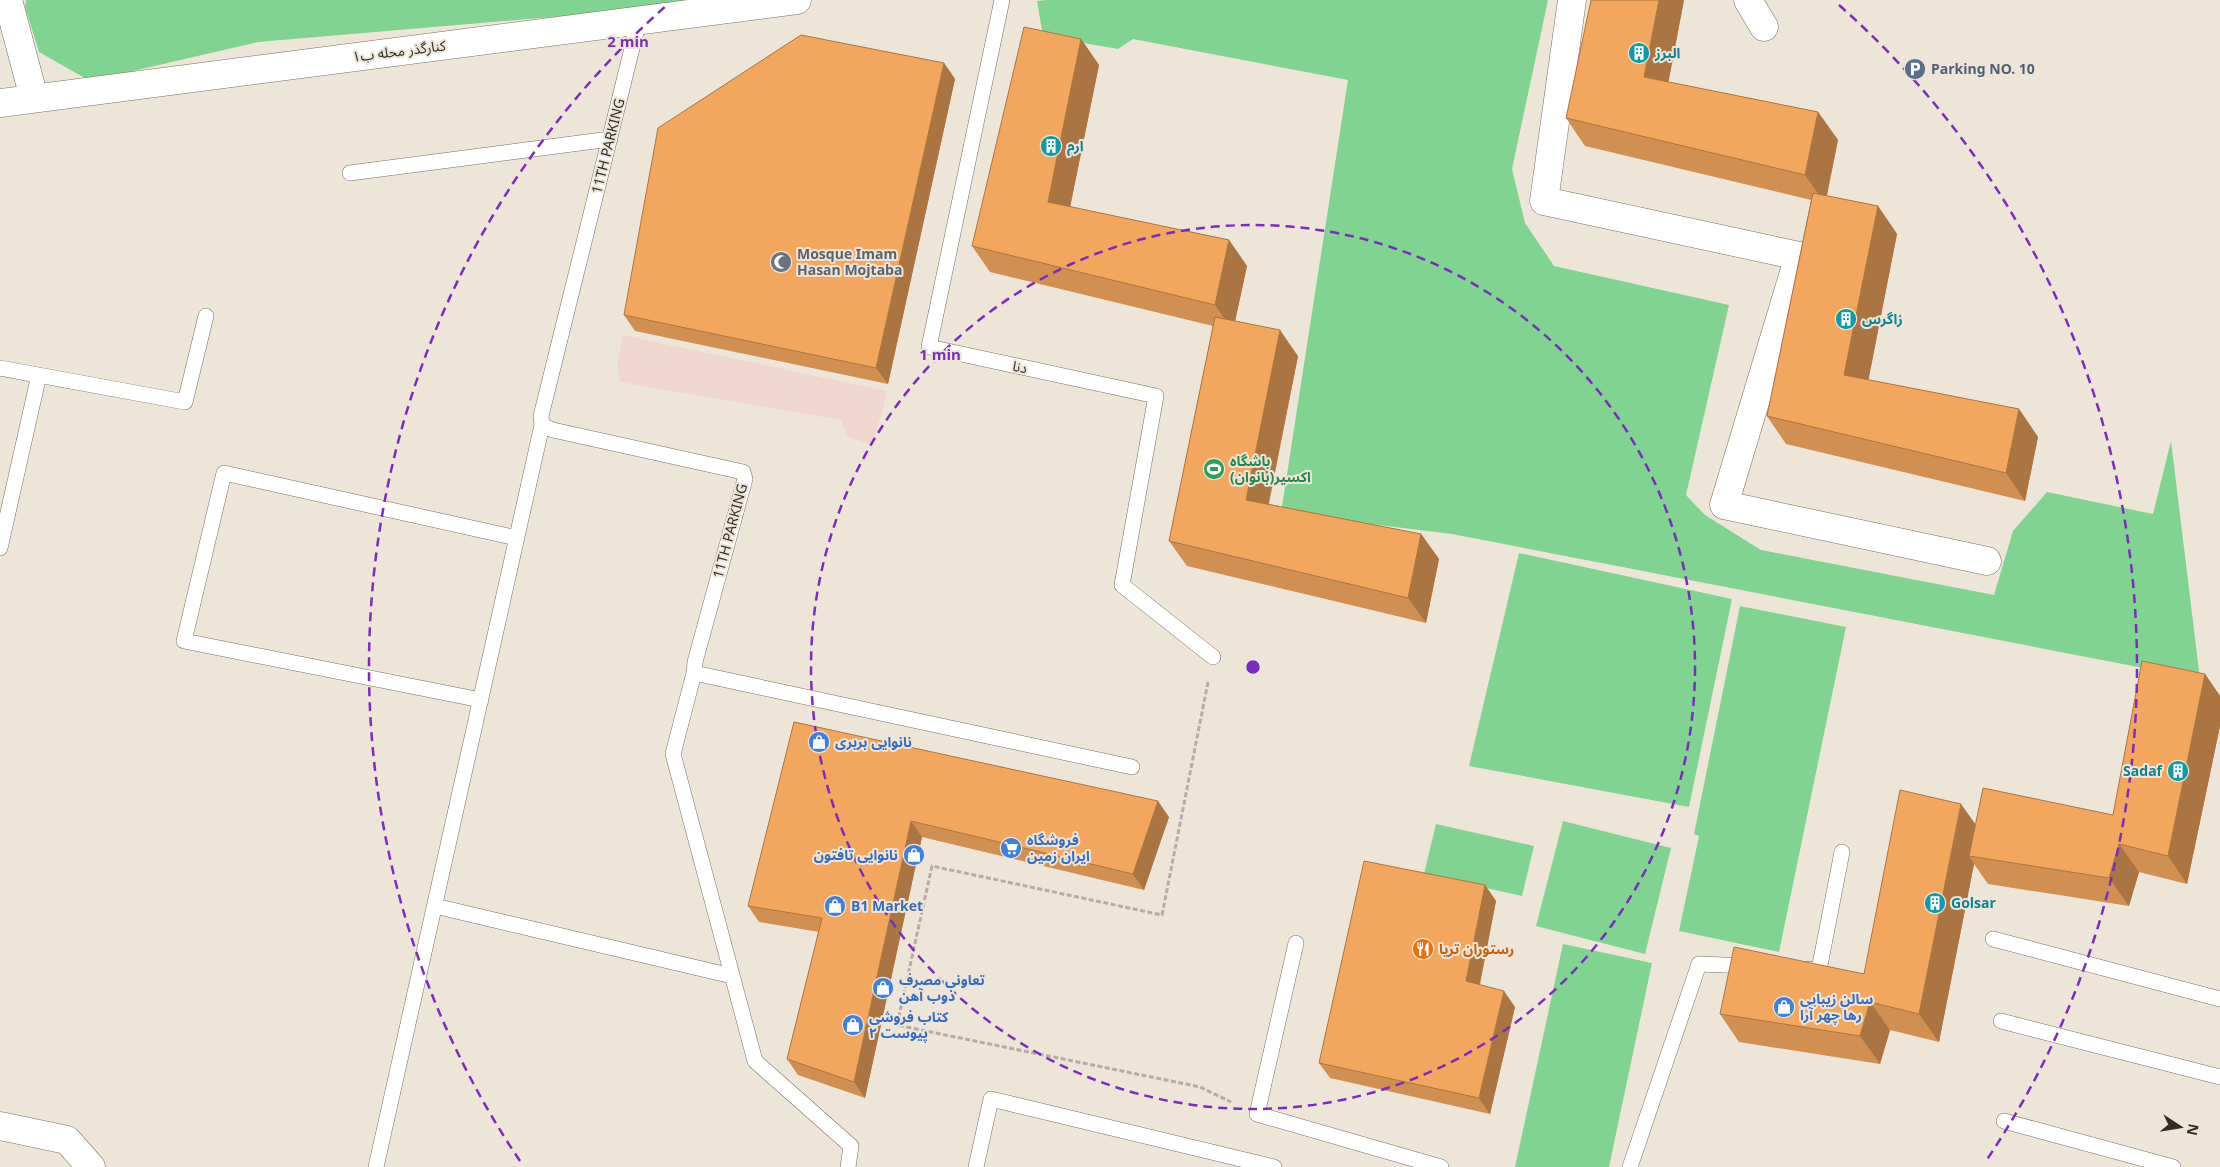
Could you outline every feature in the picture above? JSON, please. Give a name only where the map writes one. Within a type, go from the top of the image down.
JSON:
[{"type":"street","points":[[8,0],[34,98]]},
{"type":"street","name":"کنارگذر محله ب۱","points":[[0,103],[797,0]]},
{"type":"street","points":[[1572,0],[1544,201],[1799,256],[1724,505],[1988,561]]},
{"type":"street","points":[[1748,0],[1764,27]]},
{"type":"street","points":[[0,1126],[67,1140],[91,1167]]},
{"type":"lane","name":"دنا","points":[[1002,0],[929,347],[1156,396],[1122,585],[1213,657]]},
{"type":"lane","name":"11TH PARKING","points":[[639,20],[541,416],[542,426],[553,430],[743,472],[745,479],[695,662],[694,673]]},
{"type":"lane","points":[[350,173],[610,139]]},
{"type":"lane","points":[[0,368],[185,402],[206,316]]},
{"type":"lane","points":[[0,548],[39,375]]},
{"type":"lane","points":[[376,1167],[542,426]]},
{"type":"lane","points":[[481,700],[184,641],[224,473],[517,538]]},
{"type":"lane","points":[[848,1167],[851,1146],[755,1061],[673,754],[694,673],[707,678],[1132,767]]},
{"type":"lane","points":[[1789,968],[1819,970],[1842,852]]},
{"type":"lane","points":[[435,906],[732,976]]},
{"type":"lane","points":[[1994,939],[2220,999]]},
{"type":"lane","points":[[1296,943],[1257,1114],[1441,1167]]},
{"type":"lane","points":[[1630,1167],[1699,964],[1769,967]]},
{"type":"lane","points":[[2001,1020],[2220,1076]]},
{"type":"lane","points":[[976,1167],[992,1099],[1274,1167]]},
{"type":"lane","points":[[2004,1121],[2173,1167]]},
{"type":"path","points":[[1213,657],[1162,915],[932,866],[897,1025],[1200,1087],[1257,1114]]},
{"type":"shaded area","points":[[623,335],[887,391],[873,445],[848,437],[841,420],[620,382],[617,365]]},
{"type":"green space","points":[[26,0],[700,0],[633,10],[258,42],[90,81],[39,52],[25,7]]},
{"type":"green space","points":[[1548,0],[1512,169],[1525,223],[1554,266],[1729,305],[1686,495],[1705,515],[1761,550],[1994,595],[2013,531],[2047,492],[2153,514],[2171,441],[2200,679],[1452,534],[1281,513],[1348,80],[1133,39],[1118,49],[1043,36],[1037,1]]},
{"type":"green space","points":[[1519,553],[1732,599],[1689,807],[1469,766]]},
{"type":"green space","points":[[1740,606],[1846,627],[1779,952],[1679,931],[1699,836],[1694,834]]},
{"type":"green space","points":[[1563,821],[1671,848],[1645,954],[1536,926]]},
{"type":"green space","points":[[1436,824],[1534,846],[1522,896],[1424,874]]},
{"type":"green space","points":[[1563,944],[1652,963],[1609,1167],[1515,1167]]},
{"type":"building","points":[[1591,0],[1659,0],[1644,77],[1818,112],[1805,175],[1566,118]]},
{"type":"building","name":"ارم","points":[[1024,27],[1081,39],[1048,202],[1229,240],[1215,305],[972,246]]},
{"type":"building","name":"Mosque Imam Hasan Mojtaba","points":[[801,35],[944,63],[876,368],[624,315],[658,128]]},
{"type":"building","name":"زاگرس","points":[[1813,193],[1878,206],[1844,375],[2019,409],[2006,473],[1767,416]]},
{"type":"building","points":[[1215,317],[1280,330],[1246,500],[1421,534],[1408,598],[1169,541]]},
{"type":"building","points":[[2142,661],[2205,674],[2168,856],[2119,844],[2109,878],[1969,856],[1983,788],[2113,815]]},
{"type":"building","name":"B1 Market","points":[[794,722],[1158,801],[1133,874],[911,821],[854,1082],[787,1059],[822,918],[748,906]]},
{"type":"building","points":[[1900,790],[1961,804],[1919,1014],[1870,1002],[1860,1036],[1720,1014],[1734,947],[1864,974]]},
{"type":"building","name":"رستوران تریا","points":[[1364,861],[1485,885],[1466,981],[1504,991],[1479,1098],[1319,1063]]},
{"type":"place","name":"البرز","points":[[1639,53]]},
{"type":"place","name":"Parking NO. 10","points":[[1915,69]]},
{"type":"place","name":"ارم","points":[[1051,146]]},
{"type":"place","name":"Mosque Imam Hasan Mojtaba","points":[[781,262]]},
{"type":"place","name":"زاگرس","points":[[1846,319]]},
{"type":"place","name":"باشگاه اکسیر(بانوان)","points":[[1214,469]]},
{"type":"place","name":"نانوایی بربری","points":[[819,742]]},
{"type":"place","name":"Sadaf","points":[[2178,771]]},
{"type":"place","name":"فروشگاه ایران زمین","points":[[1011,848]]},
{"type":"place","name":"نانوایی تافتون","points":[[914,855]]},
{"type":"place","name":"Golsar","points":[[1935,903]]},
{"type":"place","name":"B1 Market","points":[[835,906]]},
{"type":"place","name":"رستوران تریا","points":[[1423,949]]},
{"type":"place","name":"تعاونی مصرف ذوب آهن","points":[[883,988]]},
{"type":"place","name":"سالن زیبایی رها چهر آرا","points":[[1784,1007]]},
{"type":"place","name":"کتاب فروشی پیوست ۲","points":[[853,1025]]}]
